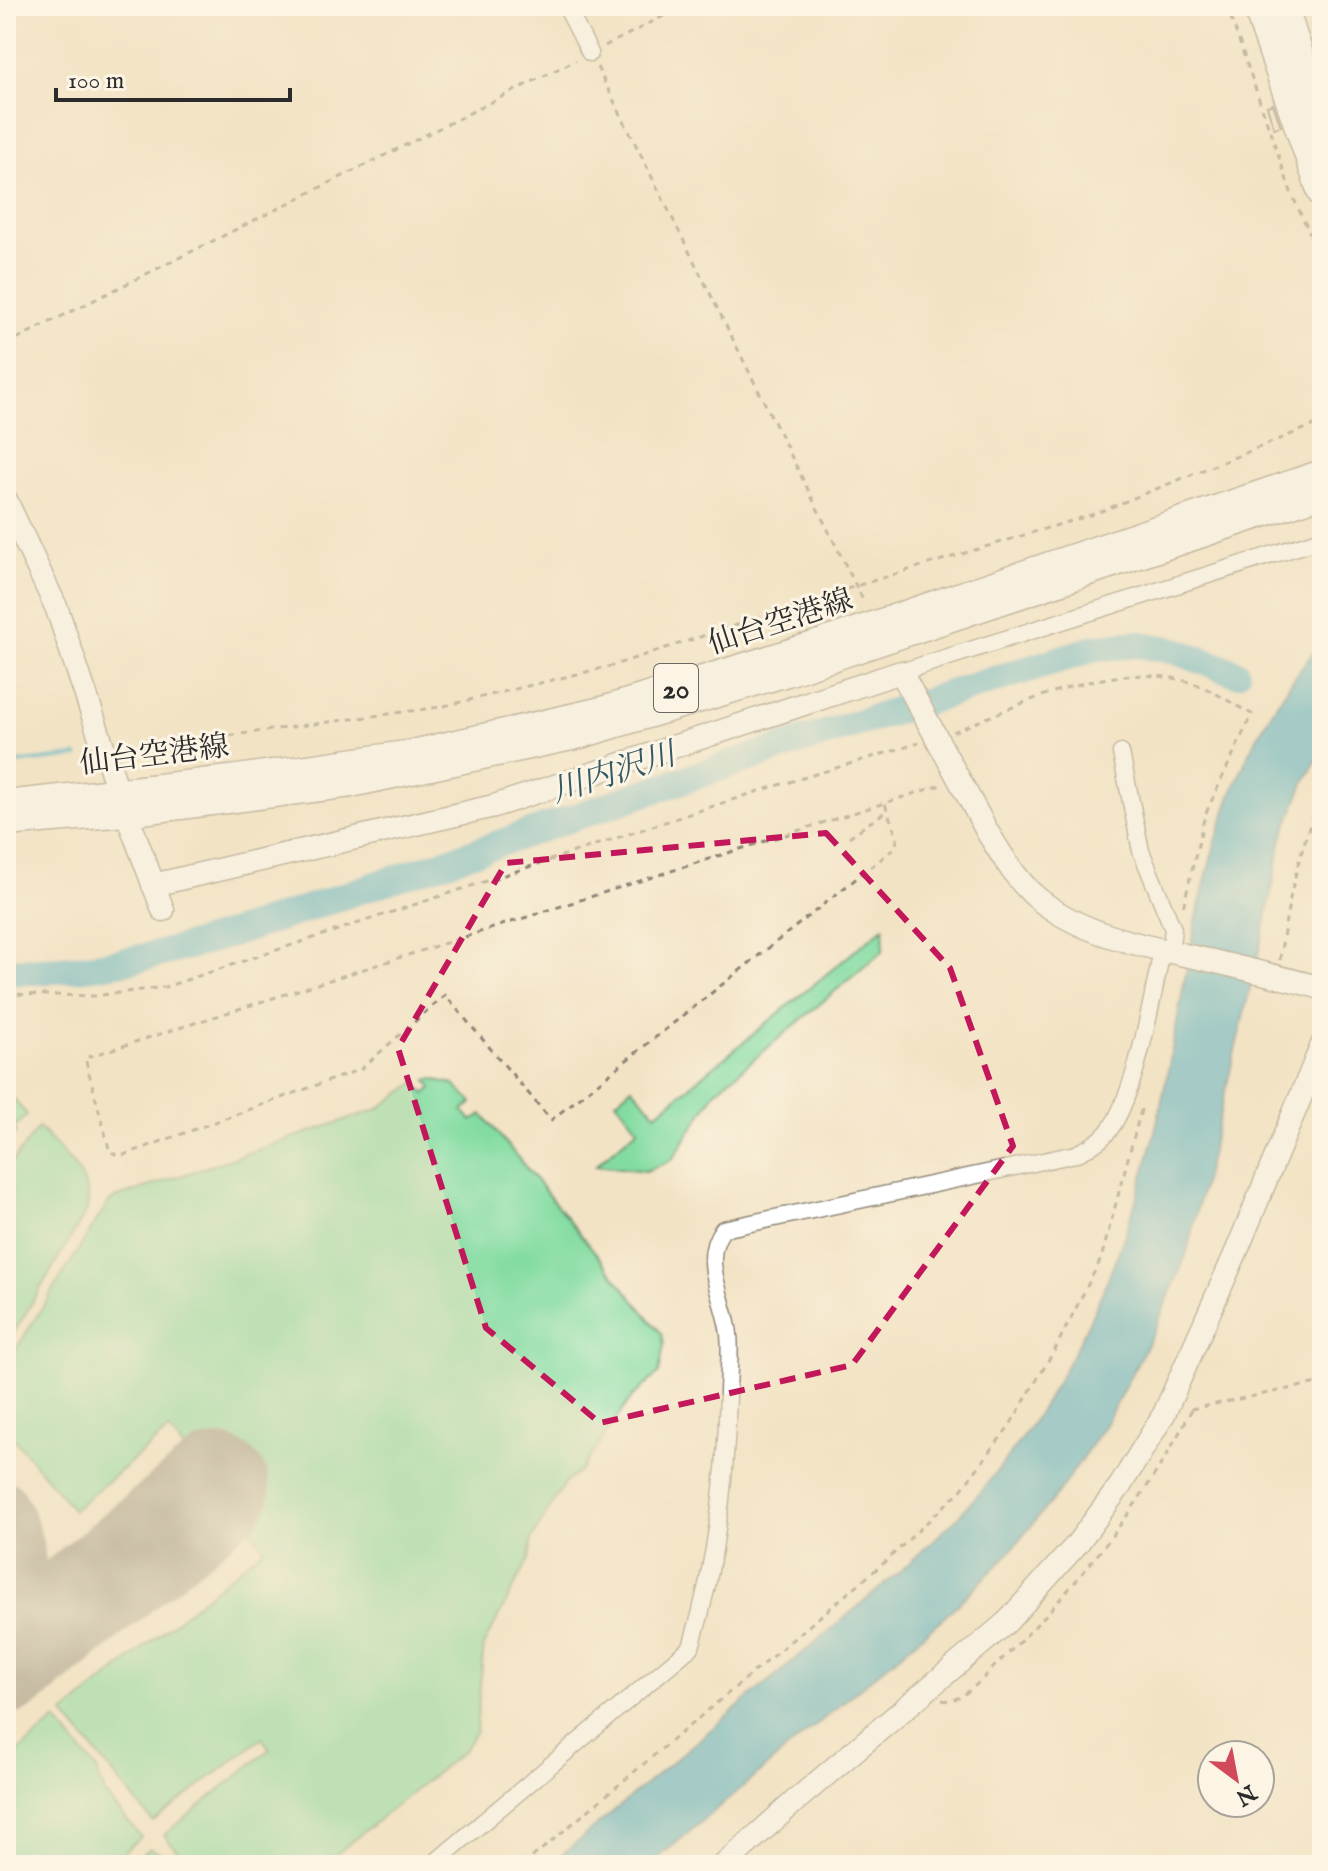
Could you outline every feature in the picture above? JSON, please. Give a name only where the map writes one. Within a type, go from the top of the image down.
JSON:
[{"type":"highway","points":[[1257,6],[1322,193]]},
{"type":"highway","points":[[1283,6],[1322,124]]},
{"type":"main road","name":"仙台空港線","points":[[6,824],[413,752],[602,709],[821,642],[1322,472]]},
{"type":"main road","name":"仙台空港線","points":[[6,803],[122,802],[351,785],[581,736],[787,674],[1322,495]]},
{"type":"street","points":[[566,6],[590,53]]},
{"type":"street","points":[[6,500],[57,609],[122,802],[163,910]]},
{"type":"street","points":[[153,885],[494,806],[903,677],[1322,539]]},
{"type":"street","points":[[903,677],[1004,859],[1034,896],[1063,916],[1092,930],[1169,952],[1322,988]]},
{"type":"street","points":[[432,1865],[691,1647],[704,1607],[720,1520],[729,1335],[712,1260],[714,1241],[723,1229],[1076,1154],[1093,1146],[1107,1133],[1124,1106],[1173,929],[1141,851],[1121,753]]},
{"type":"street","points":[[724,1865],[1007,1622],[1077,1544],[1120,1486],[1164,1414],[1237,1250],[1322,1045]]},
{"type":"path","points":[[6,344],[683,6]]},
{"type":"path","points":[[1227,6],[1292,195],[1322,260]]},
{"type":"path","points":[[590,53],[856,586]]},
{"type":"path","points":[[107,752],[440,707],[611,666],[856,586],[1094,514],[1322,422]]},
{"type":"path","points":[[6,994],[95,996],[165,987],[934,735],[1055,691],[1123,675],[1161,676],[1202,687],[1252,714],[1205,815],[1186,901],[1173,929]]},
{"type":"path","points":[[885,804],[897,838],[896,847],[551,1120],[445,995],[361,1069],[121,1156],[110,1152],[85,1058],[958,779]]},
{"type":"path","points":[[1276,976],[1296,870],[1322,793]]},
{"type":"path","points":[[849,837],[888,810]]},
{"type":"path","points":[[523,1865],[885,1562],[962,1489],[1010,1425],[1054,1351],[1101,1259],[1141,1110],[1124,1106]]},
{"type":"path","points":[[1164,1414],[1322,1382]]},
{"type":"highlighted area","points":[[826,833],[950,968],[1013,1146],[852,1365],[600,1423],[486,1328],[398,1048],[506,863]]},
{"type":"green space","points":[[884,927],[883,951],[716,1091],[672,1160],[646,1171],[596,1165],[638,1129],[616,1101],[632,1087],[656,1114]]},
{"type":"green space","points":[[427,1080],[453,1084],[470,1100],[472,1103],[463,1111],[472,1121],[482,1114],[662,1334],[664,1344],[659,1373],[631,1398],[582,1469],[564,1484],[532,1538],[529,1559],[484,1644],[476,1731],[464,1750],[323,1865],[189,1865],[164,1835],[270,1749],[262,1738],[153,1822],[64,1714],[264,1548],[169,1430],[73,1510],[6,1429],[6,1365],[108,1203],[115,1198],[378,1109],[415,1083],[425,1094],[432,1088]]},
{"type":"green space","points":[[6,1089],[27,1115],[14,1128],[16,1131],[6,1144]]},
{"type":"green space","points":[[39,1127],[74,1166],[86,1188],[88,1200],[86,1212],[6,1346],[6,1170]]},
{"type":"green space","points":[[56,1720],[97,1770],[105,1794],[141,1837],[108,1865],[6,1865],[6,1762]]},
{"type":"green space","points":[[150,1848],[168,1856],[175,1865],[129,1865]]},
{"type":"water","points":[[1322,642],[1322,751],[1305,781],[1282,838],[1264,930],[1186,1256],[1154,1331],[1106,1423],[1059,1492],[1003,1560],[942,1619],[650,1865],[549,1865],[904,1568],[957,1518],[990,1480],[1047,1399],[1094,1311],[1145,1170],[1157,1124],[1202,894],[1228,804],[1268,719],[1293,679]]},
{"type":"building","points":[[1273,104],[1281,126],[1274,128],[1267,106]]},
{"type":"waterway","name":"川内沢川","points":[[6,971],[57,970],[106,964],[204,942],[631,797],[1096,648],[1137,644],[1176,651],[1236,673]]},
{"type":"waterway","points":[[6,764],[77,756]]},
{"type":"taxiway","points":[[6,1502],[21,1541],[26,1582],[21,1622],[6,1661]]},
{"type":"runway","points":[[6,1662],[217,1489]]}]
